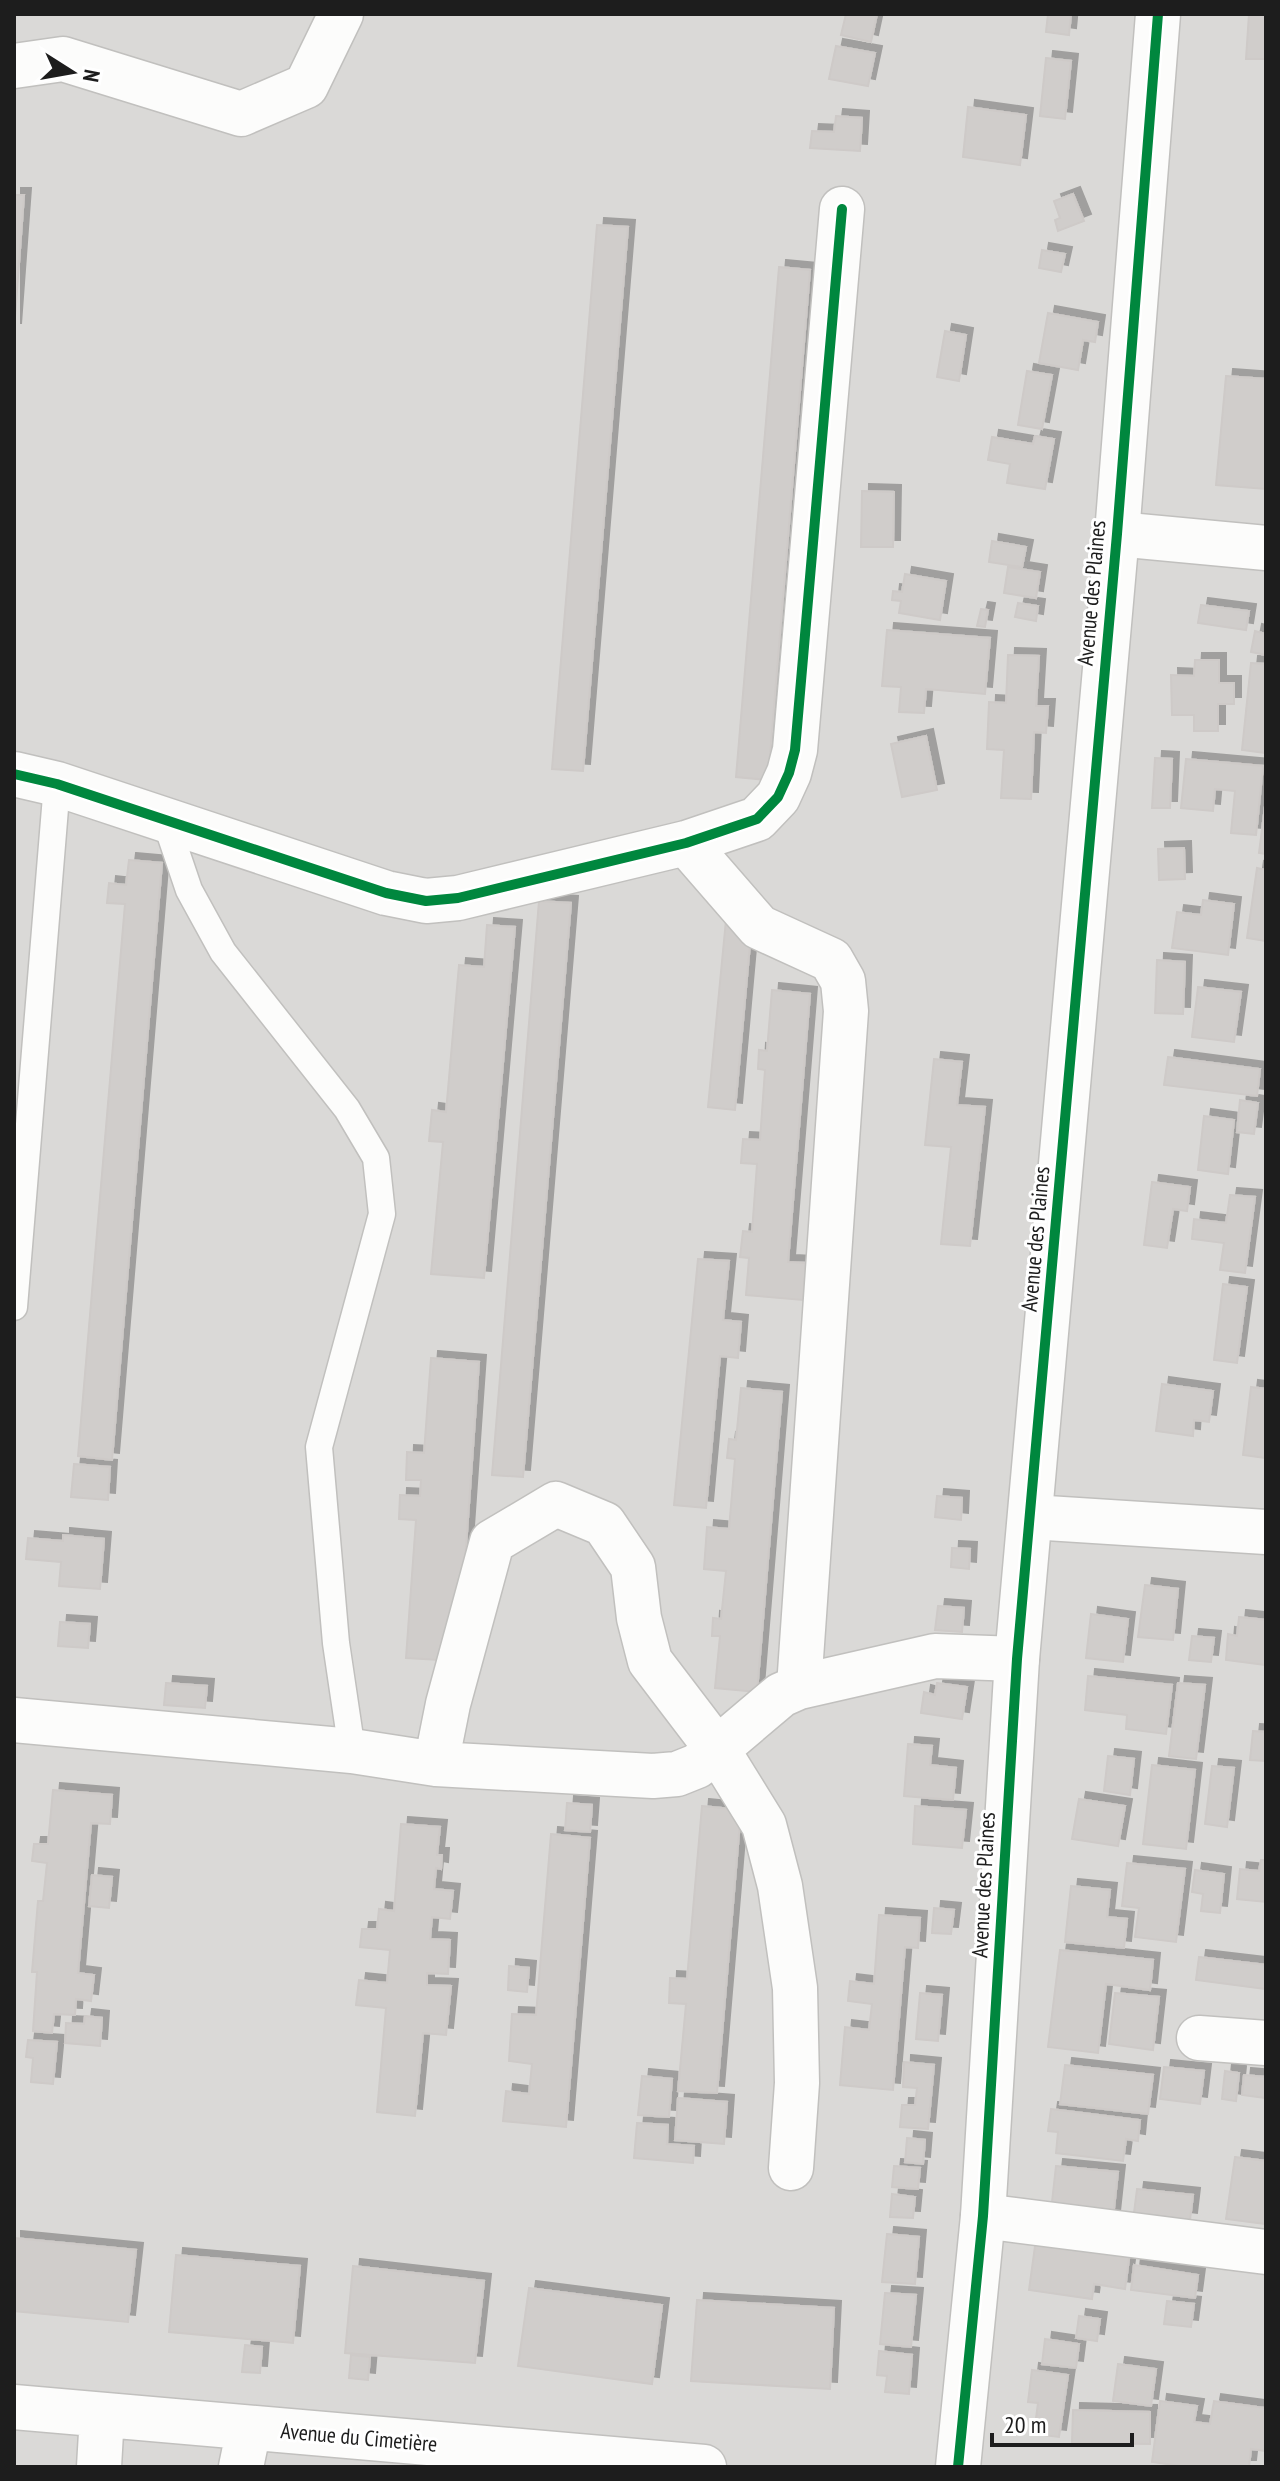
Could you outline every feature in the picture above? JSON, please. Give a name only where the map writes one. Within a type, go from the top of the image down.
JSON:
[{"type":"street","points":[[14,66],[63,59],[241,114],[306,86],[341,14]]},
{"type":"street","name":"Avenue des Plaines","points":[[958,2467],[983,2216],[1017,1659],[1117,534],[1158,14]]},
{"type":"street","points":[[14,774],[57,784],[386,893],[426,901],[458,898],[686,843],[757,819],[778,797],[795,750],[842,209]]},
{"type":"street","points":[[1117,534],[1266,548]]},
{"type":"street","points":[[686,843],[759,927],[831,960],[843,981],[846,1011],[799,1687]]},
{"type":"street","points":[[436,1764],[448,1704],[492,1542],[556,1504],[604,1524],[633,1567],[639,1618],[650,1661],[717,1749],[764,1825],[780,1886],[795,1988],[797,2083],[791,2168]]},
{"type":"street","points":[[1031,1517],[1266,1532]]},
{"type":"street","points":[[14,1720],[352,1751],[436,1764],[653,1776],[677,1774],[697,1766],[781,1695],[799,1687],[935,1656],[1017,1659]]},
{"type":"street","points":[[1199,2038],[1266,2043]]},
{"type":"street","points":[[983,2216],[1266,2252]]},
{"type":"street","name":"Avenue du Cimetière","points":[[14,2407],[102,2415],[245,2448],[704,2467]]},
{"type":"street","points":[[99,2467],[102,2415]]},
{"type":"lane","points":[[14,1307],[57,784]]},
{"type":"lane","points":[[165,819],[189,890],[223,952],[347,1109],[376,1158],[382,1214],[319,1447],[336,1643],[352,1751]]},
{"type":"shaded area","points":[[14,14],[1266,14],[1266,2467],[14,2467]]},
{"type":"building","points":[[846,14],[877,14],[871,42],[841,35]]},
{"type":"building","points":[[1048,14],[1071,14],[1069,35],[1046,32]]},
{"type":"building","points":[[1249,14],[1266,14],[1266,59],[1246,59]]},
{"type":"building","points":[[836,46],[875,53],[868,86],[829,79]]},
{"type":"building","points":[[1046,58],[1071,61],[1065,119],[1040,116]]},
{"type":"building","points":[[968,107],[1026,115],[1020,165],[963,157]]},
{"type":"building","points":[[836,116],[862,118],[860,151],[810,148],[812,131],[834,132]]},
{"type":"building","points":[[1073,194],[1084,221],[1058,231],[1055,220],[1060,218],[1054,201]]},
{"type":"building","points":[[14,195],[24,195],[14,331]]},
{"type":"building","points":[[597,225],[628,227],[583,771],[552,769]]},
{"type":"building","points":[[1042,250],[1065,254],[1061,272],[1039,268]]},
{"type":"building","points":[[779,267],[810,270],[768,780],[736,777]]},
{"type":"building","points":[[1048,313],[1098,322],[1095,342],[1083,340],[1078,370],[1039,363]]},
{"type":"building","points":[[945,331],[966,335],[959,381],[937,377]]},
{"type":"building","points":[[1027,371],[1052,375],[1042,429],[1018,425]]},
{"type":"building","points":[[1226,376],[1266,379],[1266,489],[1216,485]]},
{"type":"building","points":[[1035,436],[1054,439],[1045,489],[1007,483],[1010,464],[988,460],[992,437],[1033,444]]},
{"type":"building","points":[[862,491],[894,492],[893,547],[861,547]]},
{"type":"building","points":[[992,541],[1026,547],[1022,567],[989,562]]},
{"type":"building","points":[[1008,567],[1040,572],[1036,598],[1004,593]]},
{"type":"building","points":[[905,574],[946,581],[940,620],[899,613],[901,601],[892,600],[893,591],[902,592]]},
{"type":"building","points":[[1018,603],[1038,606],[1036,621],[1015,617]]},
{"type":"building","points":[[1201,605],[1249,611],[1246,630],[1198,623]]},
{"type":"building","points":[[981,609],[988,610],[985,627],[977,626]]},
{"type":"building","points":[[887,630],[990,638],[985,694],[926,689],[924,713],[899,712],[901,687],[882,686]]},
{"type":"building","points":[[1255,631],[1266,634],[1266,655],[1251,652]]},
{"type":"building","points":[[1008,655],[1039,656],[1036,706],[1048,706],[1046,733],[1034,732],[1031,799],[1001,798],[1004,750],[987,749],[989,702],[1006,703]]},
{"type":"building","points":[[1195,660],[1219,660],[1219,683],[1234,683],[1234,704],[1218,704],[1218,731],[1194,731],[1194,715],[1172,715],[1171,675],[1194,676]]},
{"type":"building","points":[[1251,663],[1266,664],[1266,753],[1242,750]]},
{"type":"building","points":[[926,736],[937,790],[902,797],[891,744]]},
{"type":"building","points":[[1155,758],[1172,759],[1170,808],[1152,808]]},
{"type":"building","points":[[1186,759],[1263,766],[1256,835],[1231,833],[1235,791],[1215,789],[1213,811],[1181,808]]},
{"type":"building","points":[[1266,799],[1266,854],[1259,853]]},
{"type":"building","points":[[1184,848],[1185,879],[1159,880],[1158,849]]},
{"type":"building","points":[[129,860],[162,863],[112,1460],[78,1456],[125,904],[107,903],[109,883],[126,885]]},
{"type":"building","points":[[1257,868],[1266,870],[1266,941],[1247,938]]},
{"type":"building","points":[[1203,900],[1234,904],[1228,955],[1172,948],[1177,912],[1201,915]]},
{"type":"building","points":[[539,901],[571,903],[523,1477],[492,1475]]},
{"type":"building","points":[[726,920],[752,922],[735,1110],[708,1107]]},
{"type":"building","points":[[487,925],[515,927],[484,1278],[431,1274],[443,1142],[429,1141],[432,1110],[446,1112],[459,965],[484,967]]},
{"type":"building","points":[[1157,960],[1185,962],[1183,1014],[1155,1013]]},
{"type":"building","points":[[1198,987],[1241,992],[1234,1042],[1192,1037]]},
{"type":"building","points":[[772,990],[810,994],[788,1262],[806,1263],[803,1300],[746,1295],[749,1258],[740,1257],[743,1231],[752,1232],[757,1164],[741,1163],[743,1139],[760,1140],[765,1070],[758,1069],[759,1050],[767,1051]]},
{"type":"building","points":[[1168,1057],[1260,1069],[1257,1096],[1164,1085]]},
{"type":"building","points":[[934,1059],[962,1062],[957,1105],[985,1107],[970,1246],[941,1244],[951,1147],[925,1145]]},
{"type":"building","points":[[1240,1100],[1258,1103],[1254,1134],[1237,1132]]},
{"type":"building","points":[[1204,1116],[1234,1120],[1228,1174],[1198,1170]]},
{"type":"building","points":[[1152,1182],[1190,1187],[1187,1211],[1173,1209],[1167,1248],[1144,1245]]},
{"type":"building","points":[[1230,1195],[1255,1197],[1245,1273],[1220,1270],[1224,1243],[1192,1239],[1194,1219],[1226,1223]]},
{"type":"building","points":[[698,1259],[729,1261],[723,1320],[741,1322],[738,1358],[720,1356],[706,1508],[674,1505]]},
{"type":"building","points":[[1223,1284],[1247,1287],[1237,1363],[1214,1360]]},
{"type":"building","points":[[431,1358],[479,1362],[458,1661],[406,1658],[416,1520],[399,1519],[400,1495],[420,1496],[421,1480],[406,1480],[407,1452],[424,1453]]},
{"type":"building","points":[[1162,1384],[1213,1391],[1209,1422],[1194,1420],[1193,1436],[1156,1431]]},
{"type":"building","points":[[1251,1387],[1266,1389],[1266,1458],[1243,1455]]},
{"type":"building","points":[[741,1388],[782,1392],[757,1692],[715,1688],[720,1636],[712,1636],[713,1618],[721,1619],[726,1571],[704,1569],[707,1527],[729,1529],[735,1459],[727,1458],[729,1439],[736,1440]]},
{"type":"building","points":[[74,1464],[110,1467],[108,1500],[71,1497]]},
{"type":"building","points":[[937,1496],[962,1498],[961,1520],[935,1517]]},
{"type":"building","points":[[63,1535],[104,1539],[100,1589],[59,1586],[61,1562],[26,1559],[28,1538],[63,1541]]},
{"type":"building","points":[[952,1548],[970,1549],[969,1569],[951,1567]]},
{"type":"building","points":[[1145,1585],[1178,1589],[1173,1640],[1138,1637]]},
{"type":"building","points":[[938,1606],[964,1608],[962,1632],[935,1630]]},
{"type":"building","points":[[1091,1614],[1128,1619],[1123,1662],[1086,1658]]},
{"type":"building","points":[[1239,1617],[1266,1620],[1266,1665],[1226,1660],[1228,1634],[1237,1636]]},
{"type":"building","points":[[60,1622],[90,1624],[88,1648],[58,1646]]},
{"type":"building","points":[[1192,1636],[1214,1638],[1211,1662],[1189,1660]]},
{"type":"building","points":[[1088,1676],[1172,1685],[1166,1734],[1126,1729],[1127,1715],[1085,1710]]},
{"type":"building","points":[[166,1683],[207,1686],[205,1708],[164,1705]]},
{"type":"building","points":[[937,1683],[967,1687],[962,1719],[921,1713],[924,1692],[935,1695]]},
{"type":"building","points":[[1178,1683],[1205,1685],[1196,1759],[1169,1756]]},
{"type":"building","points":[[1253,1731],[1266,1732],[1266,1761],[1250,1760]]},
{"type":"building","points":[[908,1744],[932,1746],[930,1765],[956,1768],[953,1800],[904,1796]]},
{"type":"building","points":[[1108,1756],[1134,1759],[1130,1795],[1104,1791]]},
{"type":"building","points":[[1152,1765],[1195,1770],[1186,1849],[1143,1844]]},
{"type":"building","points":[[1212,1766],[1234,1768],[1227,1827],[1205,1824]]},
{"type":"building","points":[[53,1790],[112,1795],[110,1824],[91,1823],[78,1973],[94,1975],[91,2001],[76,1999],[75,2015],[54,2014],[52,2033],[33,2031],[37,1972],[32,1972],[38,1901],[43,1901],[47,1863],[32,1861],[34,1844],[48,1844]]},
{"type":"building","points":[[1079,1799],[1125,1806],[1118,1846],[1072,1839]]},
{"type":"building","points":[[567,1803],[592,1805],[590,1832],[565,1830]]},
{"type":"building","points":[[702,1806],[741,1810],[717,2093],[678,2091],[686,2004],[669,2003],[670,1978],[687,1979]]},
{"type":"building","points":[[915,1806],[966,1810],[962,1848],[913,1844]]},
{"type":"building","points":[[401,1824],[440,1827],[437,1855],[442,1855],[441,1869],[436,1868],[434,1889],[453,1891],[450,1919],[432,1917],[430,1939],[450,1940],[448,1974],[427,1973],[427,1985],[451,1986],[446,2035],[423,2033],[415,2116],[377,2112],[386,2008],[356,2005],[359,1980],[387,1983],[390,1950],[360,1947],[362,1929],[377,1929],[379,1909],[394,1911]]},
{"type":"building","points":[[551,1834],[590,1838],[566,2127],[503,2121],[506,2091],[529,2094],[532,2064],[509,2061],[512,2014],[536,2015]]},
{"type":"building","points":[[1261,1860],[1266,1860],[1266,1902],[1237,1899],[1240,1869],[1259,1871]]},
{"type":"building","points":[[1127,1863],[1185,1869],[1176,1942],[1135,1937],[1139,1908],[1122,1906]]},
{"type":"building","points":[[1195,1870],[1224,1874],[1220,1913],[1201,1911],[1203,1894],[1192,1892]]},
{"type":"building","points":[[92,1875],[112,1877],[109,1908],[89,1906]]},
{"type":"building","points":[[1071,1886],[1110,1890],[1107,1917],[1127,1919],[1124,1948],[1065,1942]]},
{"type":"building","points":[[934,1908],[954,1910],[951,1934],[932,1933]]},
{"type":"building","points":[[879,1915],[920,1918],[918,1948],[905,1947],[893,2090],[840,2085],[845,2027],[869,2030],[872,2004],[848,2001],[850,1981],[874,1984]]},
{"type":"building","points":[[1060,1950],[1153,1960],[1150,1990],[1106,1984],[1098,2053],[1048,2047]]},
{"type":"building","points":[[1199,1957],[1266,1965],[1266,1989],[1196,1980]]},
{"type":"building","points":[[509,1966],[529,1968],[527,1992],[508,1990]]},
{"type":"building","points":[[920,1993],[942,1995],[938,2041],[916,2039]]},
{"type":"building","points":[[1115,1993],[1159,1997],[1153,2050],[1109,2044]]},
{"type":"building","points":[[85,2016],[102,2018],[100,2046],[65,2043],[66,2023],[84,2024]]},
{"type":"building","points":[[28,2040],[57,2042],[53,2084],[31,2082],[33,2058],[26,2057]]},
{"type":"building","points":[[904,2062],[934,2065],[928,2129],[900,2127],[902,2105],[915,2105],[917,2088],[903,2087]]},
{"type":"building","points":[[1065,2065],[1153,2075],[1148,2114],[1060,2104]]},
{"type":"building","points":[[1164,2067],[1204,2071],[1200,2104],[1160,2099]]},
{"type":"building","points":[[1225,2071],[1239,2073],[1236,2101],[1222,2099]]},
{"type":"building","points":[[1244,2075],[1266,2077],[1266,2098],[1242,2095]]},
{"type":"building","points":[[642,2076],[672,2079],[669,2117],[638,2115]]},
{"type":"building","points":[[678,2098],[727,2102],[724,2144],[675,2140]]},
{"type":"building","points":[[1051,2109],[1140,2120],[1138,2141],[1126,2139],[1123,2161],[1056,2153],[1058,2132],[1048,2131]]},
{"type":"building","points":[[637,2123],[668,2125],[667,2144],[694,2146],[693,2163],[634,2158]]},
{"type":"building","points":[[907,2138],[925,2140],[923,2164],[905,2162]]},
{"type":"building","points":[[1235,2157],[1266,2161],[1266,2224],[1226,2219]]},
{"type":"building","points":[[894,2166],[920,2168],[918,2189],[892,2187]]},
{"type":"building","points":[[1056,2166],[1118,2172],[1113,2218],[1051,2211]]},
{"type":"building","points":[[1137,2189],[1193,2195],[1190,2220],[1134,2213]]},
{"type":"building","points":[[892,2194],[915,2197],[913,2218],[890,2217]]},
{"type":"building","points":[[887,2234],[919,2237],[915,2284],[882,2282]]},
{"type":"building","points":[[14,2238],[136,2250],[128,2322],[14,2311]]},
{"type":"building","points":[[1036,2239],[1130,2251],[1125,2289],[1094,2284],[1092,2299],[1029,2290]]},
{"type":"building","points":[[176,2255],[300,2266],[293,2343],[169,2332]]},
{"type":"building","points":[[1134,2265],[1198,2275],[1195,2298],[1131,2290]]},
{"type":"building","points":[[353,2266],[484,2281],[475,2363],[345,2353]]},
{"type":"building","points":[[529,2288],[662,2305],[652,2384],[518,2366]]},
{"type":"building","points":[[885,2293],[916,2295],[911,2347],[880,2344]]},
{"type":"building","points":[[697,2300],[834,2308],[830,2389],[691,2381]]},
{"type":"building","points":[[1167,2301],[1194,2304],[1191,2327],[1164,2324]]},
{"type":"building","points":[[1079,2316],[1100,2319],[1097,2341],[1076,2338]]},
{"type":"building","points":[[1045,2339],[1079,2344],[1076,2368],[1042,2364]]},
{"type":"building","points":[[245,2345],[262,2347],[260,2373],[242,2372]]},
{"type":"building","points":[[879,2351],[912,2355],[909,2394],[885,2392],[887,2376],[877,2375]]},
{"type":"building","points":[[351,2355],[370,2357],[368,2380],[349,2378]]},
{"type":"building","points":[[1118,2364],[1156,2369],[1151,2406],[1113,2401]]},
{"type":"building","points":[[1032,2370],[1068,2375],[1059,2437],[1034,2434],[1038,2403],[1028,2402]]},
{"type":"building","points":[[1160,2401],[1197,2406],[1194,2422],[1210,2424],[1214,2401],[1266,2408],[1266,2451],[1251,2449],[1249,2467],[1188,2467],[1152,2462]]},
{"type":"building","points":[[1073,2410],[1150,2412],[1150,2444],[1072,2443]]},
{"type":"cycle path","points":[[958,2467],[983,2216],[1017,1659],[1117,534],[1158,14]]},
{"type":"cycle path","points":[[14,774],[57,784],[386,893],[426,901],[458,898],[686,843],[757,819],[778,797],[795,750],[842,209]]}]
